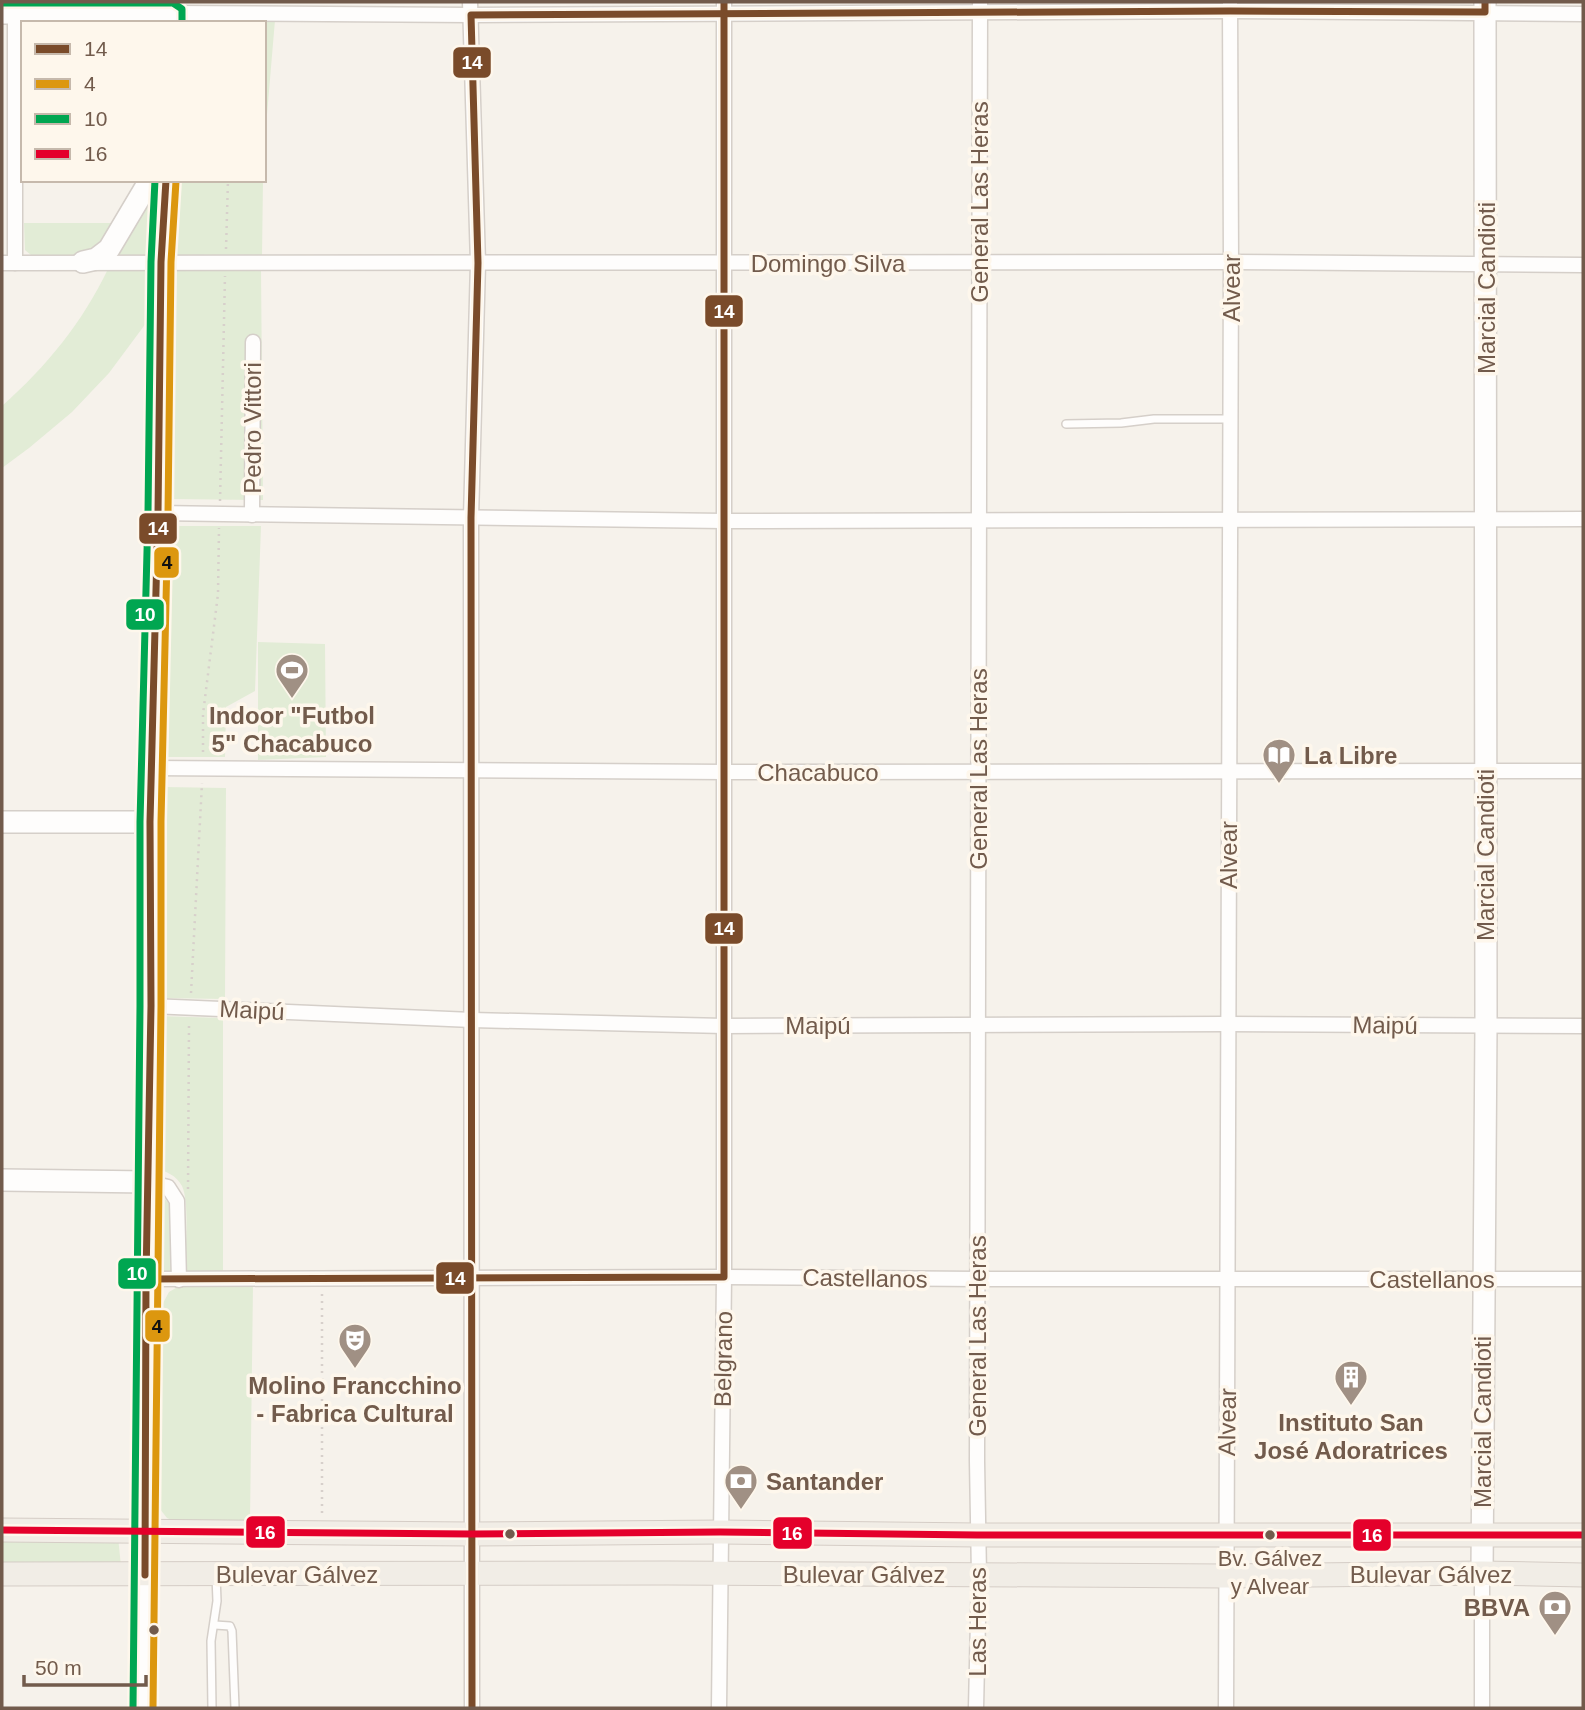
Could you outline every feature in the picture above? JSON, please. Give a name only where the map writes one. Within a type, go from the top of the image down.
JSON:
[{"type":"main road","name":"Bulevar Gálvez","points":[[2,1530],[471,1534],[720,1532],[977,1535],[1583,1535]]},
{"type":"main road","name":"Bulevar Gálvez","points":[[2,1574],[1583,1575]]},
{"type":"street","points":[[8,263],[8,13],[470,8],[1230,6],[1485,7],[1583,14]]},
{"type":"street","name":"Alvear","points":[[1226,1708],[1230,6]]},
{"type":"street","name":"Belgrano","points":[[719,1708],[724,1277],[724,7]]},
{"type":"street","name":"General Las Heras","points":[[977,1535],[980,7]]},
{"type":"street","name":"Marcial Candioti","points":[[1482,1708],[1486,1026],[1485,7]]},
{"type":"street","points":[[470,8],[478,263],[471,518],[471,1708]]},
{"type":"street","points":[[83,262],[96,259],[108,248],[149,182]]},
{"type":"street","points":[[143,1708],[151,1006],[150,822],[161,262],[166,182]]},
{"type":"street","name":"Domingo Silva","points":[[8,263],[1231,262],[1583,265]]},
{"type":"street","name":"Pedro Vittori","points":[[252,514],[253,342]]},
{"type":"street","points":[[158,513],[723,521],[1583,519]]},
{"type":"street","name":"Chacabuco","points":[[152,768],[725,772],[1583,771]]},
{"type":"street","points":[[2,822],[150,822]]},
{"type":"street","name":"Maipú","points":[[151,1006],[472,1020],[723,1026],[1583,1026]]},
{"type":"street","points":[[2,1180],[148,1182],[168,1187],[177,1201],[179,1280]]},
{"type":"street","name":"Castellanos","points":[[146,1279],[1583,1279]]},
{"type":"street","name":"Las Heras","points":[[976,1708],[979,1575],[977,1535]]},
{"type":"lane","points":[[1066,424],[1121,423],[1154,419],[1230,419]]},
{"type":"lane","points":[[212,1708],[211,1641],[215,1625],[216,1575]]},
{"type":"lane","points":[[215,1625],[230,1626],[232,1631],[234,1708]]},
{"type":"path","points":[[187,1198],[190,1007],[202,817],[203,714],[218,594],[228,182]]},
{"type":"path","points":[[321,1278],[322,1532]]},
{"type":"green space","points":[[275,20],[266,126],[266,21],[181,21]]},
{"type":"green space","points":[[156,182],[157,182],[162,258],[110,258]]},
{"type":"green space","points":[[178,182],[263,182],[262,257],[176,257]]},
{"type":"green space","points":[[24,223],[117,223],[98,248],[86,255],[31,255],[25,250]]},
{"type":"green space","points":[[108,269],[162,269],[161,303],[109,373],[72,412],[2,468],[2,406],[62,343],[87,308]]},
{"type":"green space","points":[[177,269],[261,269],[263,500],[171,499]]},
{"type":"green space","points":[[171,526],[261,526],[255,691],[226,707],[225,757],[165,757]]},
{"type":"green space","name":"Indoor \"Futbol 5\" Chacabuco","points":[[258,642],[325,644],[326,757],[258,760]]},
{"type":"green space","points":[[164,787],[226,788],[225,999],[159,998]]},
{"type":"green space","points":[[158,1016],[223,1018],[223,1274],[185,1274],[186,1216],[182,1186],[174,1176],[155,1169]]},
{"type":"green space","points":[[154,1193],[170,1205],[174,1274],[153,1274]]},
{"type":"green space","points":[[181,1285],[253,1285],[250,1520],[174,1521],[167,1518],[160,1509],[162,1305],[169,1292]]},
{"type":"green space","points":[[2,1537],[118,1537],[121,1566],[2,1566]]},
{"type":"transit line","name":"14","points":[[146,1279],[724,1277],[724,2]]},
{"type":"transit line","name":"14","points":[[472,1708],[471,518],[478,263],[471,15],[1485,12],[1485,2]]},
{"type":"transit line","name":"10","points":[[2,3],[173,3],[182,9],[182,21]]},
{"type":"transit line","name":"10","points":[[133,1708],[140,822],[155,182]]},
{"type":"transit line","name":"14","points":[[145,1575],[146,1279],[151,1006],[150,822],[161,262],[166,182]]},
{"type":"transit line","name":"4","points":[[153,1708],[161,822],[171,262],[176,182]]},
{"type":"transit line","name":"16","points":[[2,1530],[471,1534],[720,1532],[977,1535],[1583,1535]]},
{"type":"place","name":"Indoor \"Futbol 5\" Chacabuco","points":[[292,700]]},
{"type":"place","name":"La Libre","points":[[1279,785]]},
{"type":"place","name":"Molino Francchino - Fabrica Cultural","points":[[355,1370]]},
{"type":"place","name":"Instituto San José Adoratrices","points":[[1351,1407]]},
{"type":"place","name":"Santander","points":[[741,1511]]},
{"type":"place","name":"Bv. Gálvez y Alvear","points":[[1270,1535]]},
{"type":"place","name":"BBVA","points":[[1555,1637]]}]
